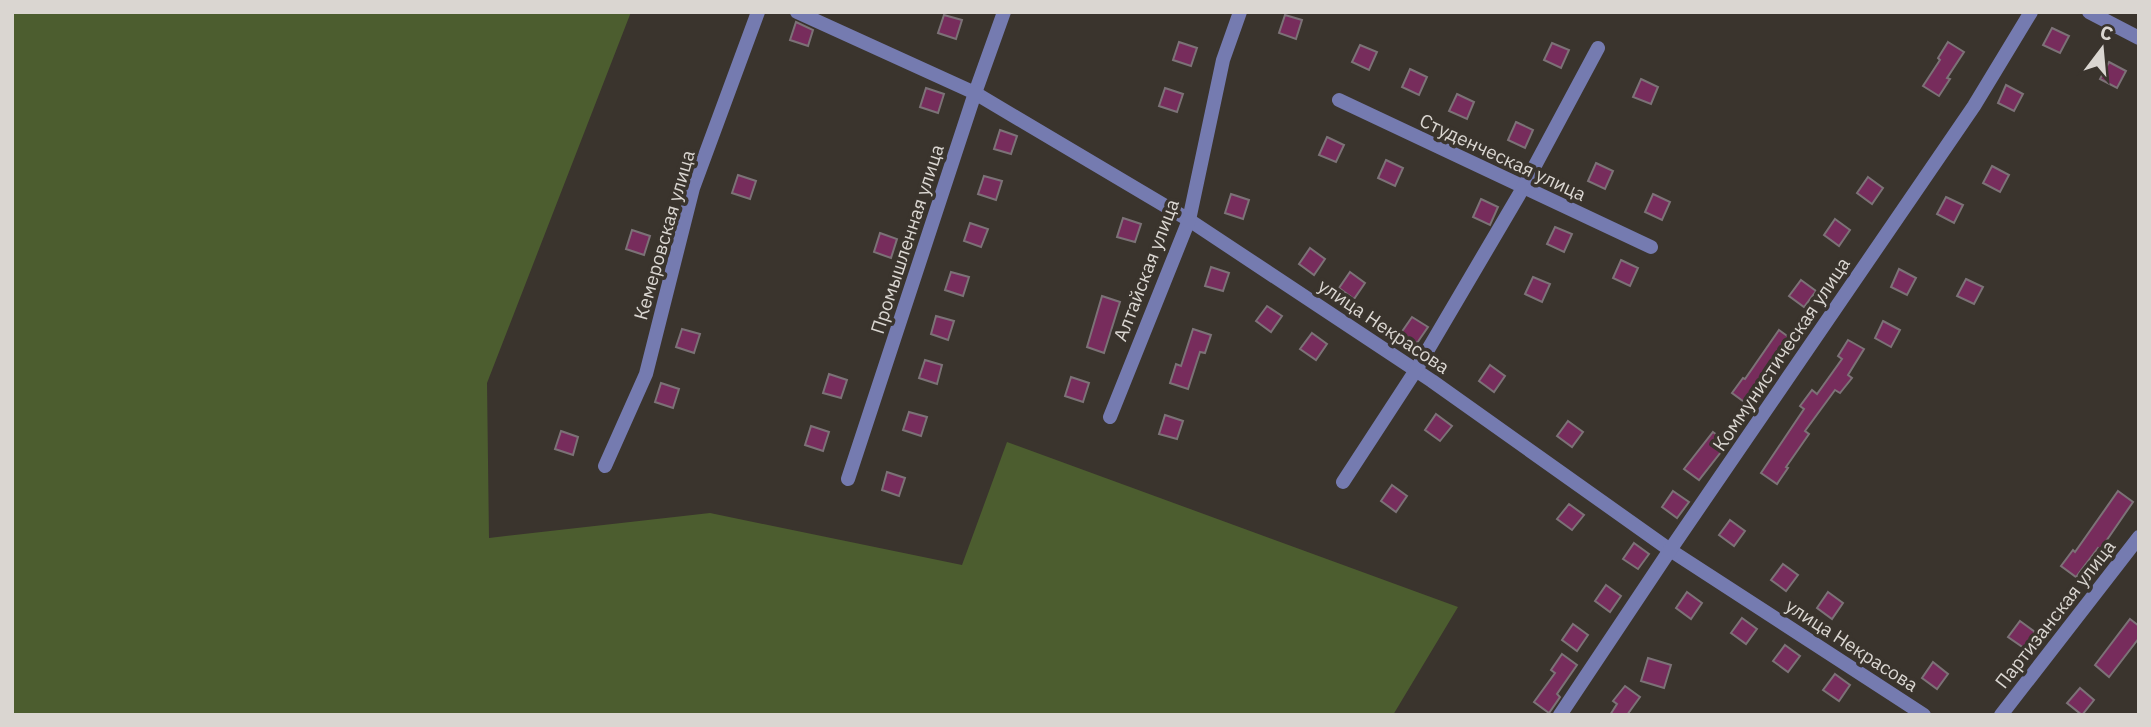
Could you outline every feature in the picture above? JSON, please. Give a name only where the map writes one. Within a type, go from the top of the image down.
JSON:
[{"type":"street","name":"Кемеровская улица","points":[[605,466],[646,374],[693,188],[758,12]]},
{"type":"street","name":"улица Некрасова","points":[[797,12],[975,93],[1189,220],[1416,370],[1670,550],[1924,715]]},
{"type":"street","name":"Промышленная улица","points":[[848,480],[1004,12]]},
{"type":"street","name":"Алтайская улица","points":[[1110,417],[1189,220],[1223,60],[1240,12]]},
{"type":"street","name":"Коммунистическая улица","points":[[1560,715],[1973,106],[2031,12]]},
{"type":"street","points":[[2089,12],[2139,38]]},
{"type":"street","points":[[1343,482],[1416,370],[1523,188],[1598,48]]},
{"type":"street","name":"Студенческая улица","points":[[1339,100],[1651,247]]},
{"type":"street","name":"Партизанская улица","points":[[2001,715],[2139,537]]},
{"type":"green space","points":[[12,12],[631,12],[487,383],[489,538],[710,513],[962,565],[1007,442],[1458,607],[1393,715],[12,715]]},
{"type":"building","points":[[944,15],[962,20],[956,39],[938,33]]},
{"type":"building","points":[[1285,15],[1302,20],[1296,39],[1279,33]]},
{"type":"building","points":[[796,22],[813,30],[808,46],[790,40]]},
{"type":"building","points":[[2052,28],[2069,36],[2060,53],[2043,45]]},
{"type":"building","points":[[1179,42],[1197,48],[1191,66],[1173,60]]},
{"type":"building","points":[[1948,42],[1964,52],[1939,96],[1923,86]]},
{"type":"building","points":[[1552,43],[1569,50],[1561,68],[1544,60]]},
{"type":"building","points":[[1360,45],[1377,52],[1369,70],[1352,62]]},
{"type":"building","points":[[2109,62],[2126,71],[2117,88],[2100,79]]},
{"type":"building","points":[[1410,69],[1427,77],[1419,95],[1402,87]]},
{"type":"building","points":[[1641,79],[1658,87],[1651,104],[1633,97]]},
{"type":"building","points":[[2006,85],[2023,94],[2014,111],[1998,103]]},
{"type":"building","points":[[926,88],[944,94],[938,113],[920,107]]},
{"type":"building","points":[[1165,88],[1183,94],[1177,112],[1159,106]]},
{"type":"building","points":[[1457,94],[1474,102],[1467,119],[1449,111]]},
{"type":"building","points":[[1516,122],[1533,130],[1525,148],[1508,140]]},
{"type":"building","points":[[1000,130],[1017,136],[1011,154],[994,149]]},
{"type":"building","points":[[1327,137],[1344,145],[1336,162],[1319,155]]},
{"type":"building","points":[[1386,160],[1403,168],[1395,186],[1378,178]]},
{"type":"building","points":[[1596,163],[1613,171],[1605,189],[1588,181]]},
{"type":"building","points":[[1992,166],[2009,175],[2000,192],[1983,183]]},
{"type":"building","points":[[738,175],[756,181],[750,199],[732,193]]},
{"type":"building","points":[[984,176],[1002,181],[996,200],[978,194]]},
{"type":"building","points":[[1868,177],[1883,188],[1872,204],[1857,193]]},
{"type":"building","points":[[1231,194],[1249,200],[1243,219],[1225,213]]},
{"type":"building","points":[[1653,194],[1670,202],[1662,220],[1645,212]]},
{"type":"building","points":[[1946,197],[1963,205],[1954,223],[1937,214]]},
{"type":"building","points":[[1481,199],[1498,207],[1490,225],[1473,217]]},
{"type":"building","points":[[1123,218],[1141,224],[1135,242],[1117,237]]},
{"type":"building","points":[[1835,219],[1850,230],[1839,246],[1824,235]]},
{"type":"building","points":[[970,223],[988,229],[981,247],[964,241]]},
{"type":"building","points":[[1555,227],[1572,234],[1564,252],[1547,244]]},
{"type":"building","points":[[632,230],[650,236],[644,255],[626,249]]},
{"type":"building","points":[[880,233],[897,239],[891,258],[874,252]]},
{"type":"building","points":[[1310,248],[1325,259],[1314,275],[1299,264]]},
{"type":"building","points":[[1621,260],[1638,268],[1630,286],[1613,278]]},
{"type":"building","points":[[1211,267],[1229,273],[1223,291],[1205,286]]},
{"type":"building","points":[[1899,269],[1916,278],[1907,295],[1891,287]]},
{"type":"building","points":[[951,272],[969,277],[963,296],[945,290]]},
{"type":"building","points":[[1350,272],[1365,283],[1354,299],[1339,288]]},
{"type":"building","points":[[1533,277],[1550,284],[1542,302],[1525,294]]},
{"type":"building","points":[[1966,279],[1983,287],[1974,304],[1957,296]]},
{"type":"building","points":[[1801,280],[1816,291],[1804,307],[1789,296]]},
{"type":"building","points":[[1102,296],[1120,302],[1104,353],[1087,347]]},
{"type":"building","points":[[1267,306],[1282,316],[1271,332],[1256,321]]},
{"type":"building","points":[[936,316],[954,321],[948,340],[931,334]]},
{"type":"building","points":[[1412,317],[1428,327],[1417,343],[1401,333]]},
{"type":"building","points":[[1883,321],[1900,330],[1891,347],[1875,338]]},
{"type":"building","points":[[682,329],[700,334],[694,353],[676,347]]},
{"type":"building","points":[[1193,329],[1211,335],[1205,353],[1200,352],[1188,389],[1170,383],[1176,364],[1181,366]]},
{"type":"building","points":[[1779,330],[1794,341],[1747,404],[1732,393]]},
{"type":"building","points":[[1312,333],[1327,344],[1316,360],[1300,349]]},
{"type":"building","points":[[1848,340],[1864,349],[1848,375],[1852,378],[1840,393],[1835,390],[1805,431],[1809,434],[1777,484],[1761,473],[1804,409],[1800,406],[1812,390],[1817,394],[1842,359],[1838,356]]},
{"type":"building","points":[[925,360],[942,365],[937,384],[919,378]]},
{"type":"building","points":[[1490,365],[1505,376],[1494,392],[1479,381]]},
{"type":"building","points":[[829,374],[847,380],[841,398],[823,393]]},
{"type":"building","points":[[1071,377],[1089,383],[1083,402],[1065,396]]},
{"type":"building","points":[[661,383],[679,389],[673,408],[655,402]]},
{"type":"building","points":[[909,412],[927,417],[921,436],[903,430]]},
{"type":"building","points":[[1436,414],[1452,426],[1440,441],[1425,430]]},
{"type":"building","points":[[1165,415],[1183,421],[1177,439],[1159,434]]},
{"type":"building","points":[[1568,421],[1583,432],[1572,447],[1557,436]]},
{"type":"building","points":[[811,426],[829,432],[823,451],[805,445]]},
{"type":"building","points":[[561,431],[578,437],[573,455],[555,449]]},
{"type":"building","points":[[1713,432],[1728,443],[1699,480],[1684,469]]},
{"type":"building","points":[[887,472],[905,478],[899,496],[882,490]]},
{"type":"building","points":[[1392,485],[1407,496],[1396,512],[1381,501]]},
{"type":"building","points":[[1673,491],[1689,502],[1677,518],[1662,507]]},
{"type":"building","points":[[2118,491],[2133,502],[2100,550],[2098,548],[2076,577],[2061,566],[2073,550],[2075,552]]},
{"type":"building","points":[[1569,504],[1584,515],[1572,530],[1557,519]]},
{"type":"building","points":[[1730,520],[1745,531],[1734,546],[1719,535]]},
{"type":"building","points":[[1634,543],[1649,554],[1638,569],[1623,559]]},
{"type":"building","points":[[1783,564],[1798,575],[1786,591],[1771,580]]},
{"type":"building","points":[[1606,585],[1621,596],[1610,612],[1595,601]]},
{"type":"building","points":[[1687,592],[1702,603],[1691,619],[1676,608]]},
{"type":"building","points":[[1828,592],[1843,603],[1832,619],[1817,608]]},
{"type":"building","points":[[1742,618],[1757,629],[1746,644],[1731,633]]},
{"type":"building","points":[[2130,619],[2139,626],[2139,638],[2109,677],[2095,665]]},
{"type":"building","points":[[2020,621],[2035,632],[2024,648],[2008,637]]},
{"type":"building","points":[[1573,624],[1588,635],[1577,651],[1562,640]]},
{"type":"building","points":[[1785,645],[1800,656],[1788,672],[1773,661]]},
{"type":"building","points":[[1562,654],[1577,665],[1557,694],[1560,697],[1549,713],[1534,702],[1555,673],[1551,670]]},
{"type":"building","points":[[1648,658],[1671,665],[1664,688],[1641,681]]},
{"type":"building","points":[[1933,662],[1948,674],[1937,689],[1922,678]]},
{"type":"building","points":[[1835,674],[1850,685],[1839,701],[1823,690]]},
{"type":"building","points":[[1625,686],[1640,697],[1627,715],[1610,715],[1617,704],[1613,701]]},
{"type":"building","points":[[2080,688],[2094,700],[2082,715],[2067,703]]}]
